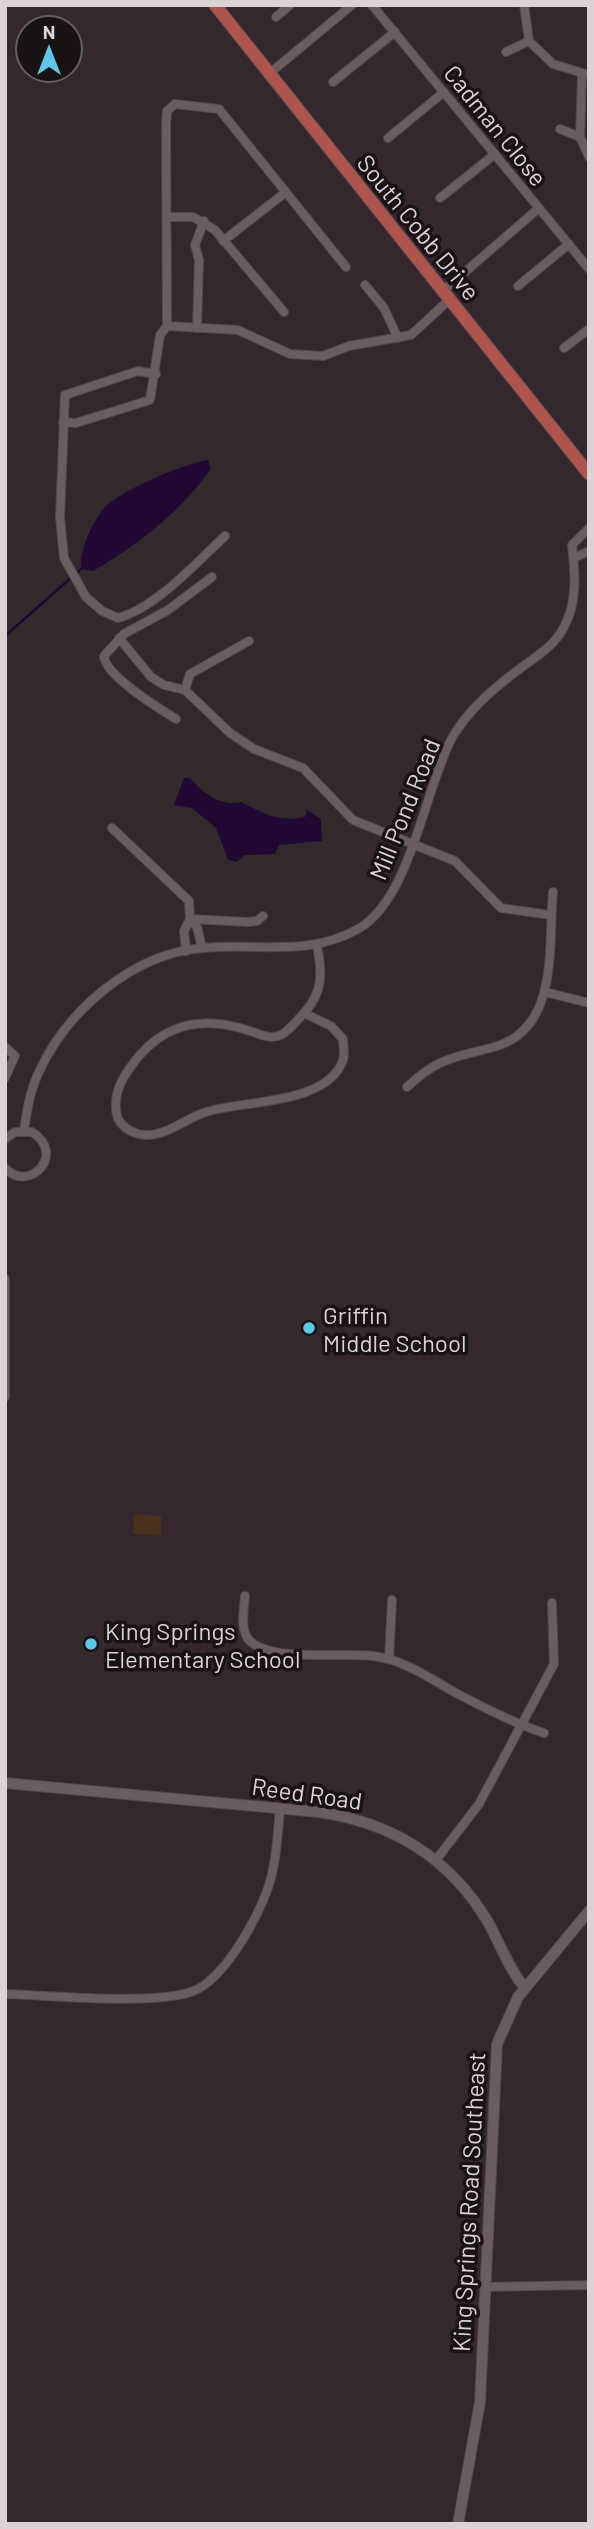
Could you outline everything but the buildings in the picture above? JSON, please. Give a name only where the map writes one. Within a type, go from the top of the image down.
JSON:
[{"type":"main road","name":"South Cobb Drive","points":[[215,5],[589,474]]},
{"type":"street","points":[[276,17],[290,5]]},
{"type":"street","points":[[270,73],[352,5]]},
{"type":"street","name":"Cadman Close","points":[[372,5],[589,269]]},
{"type":"street","points":[[524,5],[528,41],[553,64],[585,75],[580,136],[589,158]]},
{"type":"street","points":[[333,82],[395,32]]},
{"type":"street","points":[[506,52],[528,41]]},
{"type":"street","points":[[388,138],[444,92]]},
{"type":"street","points":[[63,422],[76,423],[128,405],[147,402],[154,391],[160,335],[167,326],[166,124],[167,111],[175,104],[219,109],[346,267]]},
{"type":"street","points":[[560,129],[580,136]]},
{"type":"street","points":[[440,198],[495,154]]},
{"type":"street","points":[[223,241],[286,192]]},
{"type":"street","points":[[167,326],[238,330],[279,350],[305,357],[398,338],[418,331],[447,295],[540,208]]},
{"type":"street","points":[[167,217],[193,217],[204,222],[285,312]]},
{"type":"street","points":[[197,328],[199,260],[195,245],[204,222]]},
{"type":"street","points":[[518,286],[569,244]]},
{"type":"street","points":[[365,285],[384,308],[398,338]]},
{"type":"street","points":[[564,348],[589,329]]},
{"type":"street","points":[[156,374],[138,371],[68,393],[64,400],[60,541],[72,576],[86,597],[103,611],[118,618],[144,605],[177,581],[226,536]]},
{"type":"street","name":"Mill Pond Road","points":[[24,1130],[36,1077],[46,1057],[98,996],[127,973],[142,964],[202,948],[286,948],[327,943],[361,928],[384,904],[396,886],[437,774],[459,726],[479,703],[544,651],[564,628],[572,611],[572,545],[589,528]]},
{"type":"street","points":[[573,558],[588,553]]},
{"type":"street","points":[[176,719],[143,697],[107,666],[105,653],[119,638],[168,610],[212,577]]},
{"type":"street","points":[[119,638],[151,677],[164,685],[185,690],[230,733],[254,749],[303,768],[353,820],[455,860],[501,908],[551,915]]},
{"type":"street","points":[[185,690],[190,674],[249,641]]},
{"type":"street","points":[[112,828],[189,901],[190,919],[184,931],[186,951]]},
{"type":"street","points":[[407,1087],[436,1063],[515,1038],[535,1019],[545,992],[553,892]]},
{"type":"street","points":[[190,919],[248,922],[257,921],[264,916]]},
{"type":"street","points":[[190,919],[197,927],[202,948]]},
{"type":"street","points":[[304,1013],[331,1026],[343,1039],[344,1059],[335,1076],[319,1087],[293,1096],[204,1112],[155,1134],[132,1132],[118,1119],[116,1095],[131,1066],[149,1045],[176,1028],[191,1022],[225,1025],[267,1037],[282,1035],[317,998],[322,973],[317,945]]},
{"type":"street","points":[[545,992],[589,1003]]},
{"type":"street","points":[[5,1047],[15,1056],[5,1078]]},
{"type":"street","points":[[5,1139],[24,1130],[40,1136],[46,1145],[44,1165],[28,1176],[18,1176],[5,1168]]},
{"type":"street","points":[[5,1279],[5,1397]]},
{"type":"street","points":[[245,1596],[243,1628],[251,1642],[261,1647],[293,1653],[389,1659],[414,1668],[522,1726],[544,1733]]},
{"type":"street","points":[[389,1659],[392,1600]]},
{"type":"street","points":[[436,1860],[479,1804],[554,1664],[552,1603]]},
{"type":"street","name":"Reed Road","points":[[5,1783],[280,1808],[339,1815],[374,1824],[408,1840],[436,1860],[475,1902],[525,1988]]},
{"type":"street","points":[[5,1994],[139,1997],[176,1995],[197,1989],[235,1950],[265,1894],[273,1869],[280,1808]]},
{"type":"street","name":"King Springs Road Southeast","points":[[458,2524],[480,2402],[495,2055],[503,2023],[525,1988],[589,1911]]},
{"type":"street","points":[[485,2287],[589,2285]]},
{"type":"shaded area","points":[[208,460],[211,469],[186,499],[157,526],[93,571],[81,569],[87,537],[99,514],[111,501],[153,479]]},
{"type":"shaded area","points":[[184,778],[190,778],[207,794],[220,801],[241,802],[271,816],[296,819],[305,817],[307,810],[321,819],[322,841],[279,845],[275,854],[245,855],[237,862],[228,860],[216,828],[192,808],[174,805]]},
{"type":"shaded area","points":[[134,1514],[161,1516],[161,1535],[133,1534]]},
{"type":"waterway","points":[[5,636],[81,569]]},
{"type":"place","name":"Griffin Middle School","points":[[309,1328]]},
{"type":"place","name":"King Springs Elementary School","points":[[91,1644]]}]
